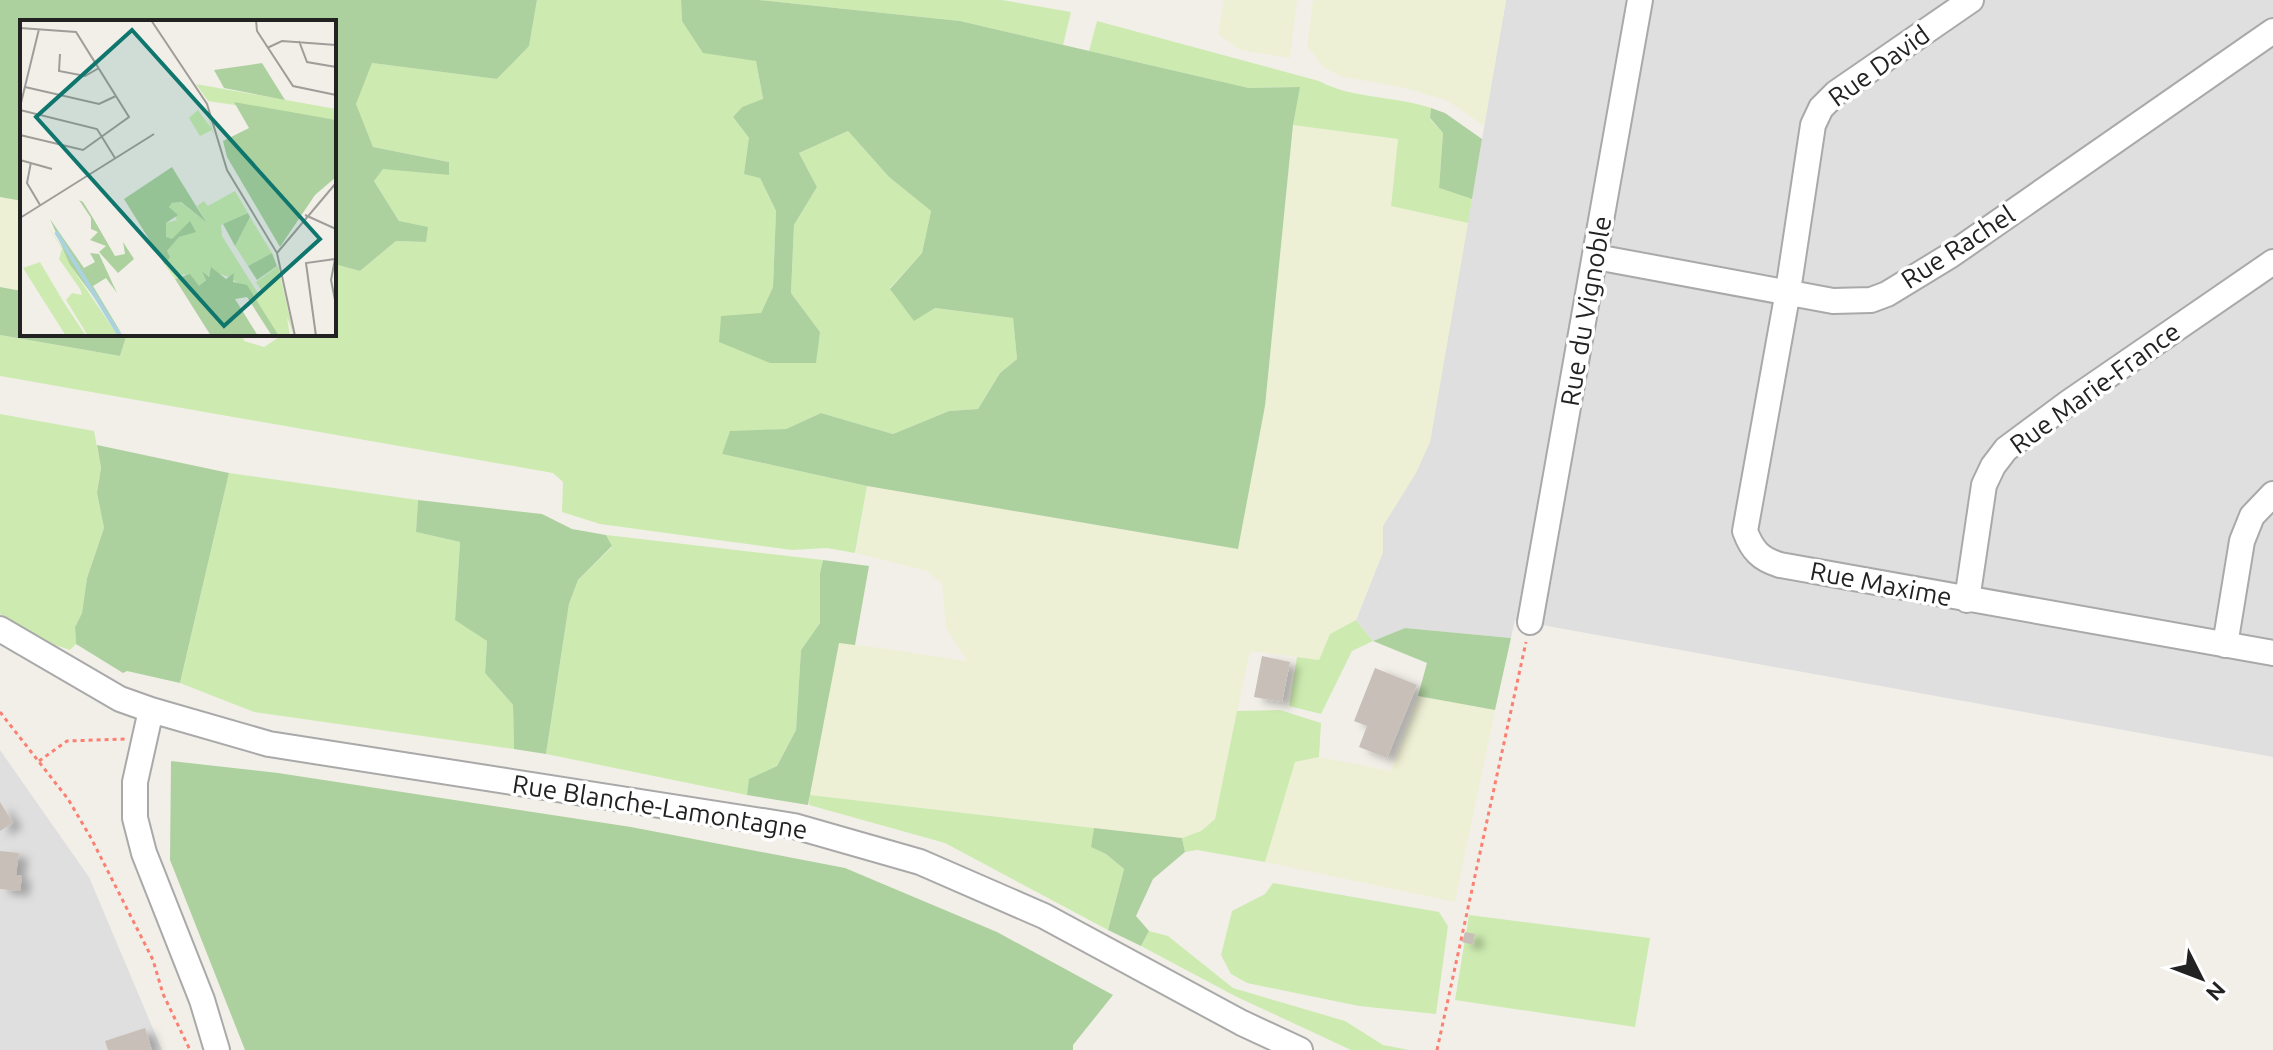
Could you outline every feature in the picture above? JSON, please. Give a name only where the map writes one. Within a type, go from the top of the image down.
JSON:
[{"type":"street","name":"Rue du Vignoble","points":[[1530,622],[1640,0]]},
{"type":"street","name":"Rue David","points":[[1788,291],[1813,125],[1821,108],[1836,93],[1971,0]]},
{"type":"street","name":"Rue Rachel","points":[[1596,257],[1852,302],[1871,300],[1887,294],[1951,255],[2273,31]]},
{"type":"street","name":"Rue Marie-France","points":[[1967,600],[1984,485],[2006,449],[2273,262]]},
{"type":"street","name":"Rue Maxime","points":[[1788,291],[1745,531],[1752,547],[1765,561],[2273,653]]},
{"type":"street","points":[[2225,645],[2242,541],[2252,516],[2273,494]]},
{"type":"street","name":"Rue Blanche-Lamontagne","points":[[0,629],[120,699],[269,744],[794,826],[920,862],[1044,916],[1242,1023],[1300,1050]]},
{"type":"street","points":[[151,710],[135,782],[135,818],[202,1000],[217,1050]]},
{"type":"path","points":[[1437,1050],[1530,622]]},
{"type":"path","points":[[0,712],[68,799],[98,851],[153,960],[163,994],[190,1050]]},
{"type":"path","points":[[39,761],[67,741],[124,739],[142,742]]},
{"type":"shaded area","points":[[1506,0],[2273,0],[2273,757],[1515,620],[1511,638],[1405,628],[1373,641],[1356,620],[1383,552],[1383,526],[1430,441]]},
{"type":"shaded area","points":[[0,750],[89,877],[162,1050],[0,1050]]},
{"type":"green space","points":[[0,0],[537,0],[529,46],[497,79],[372,63],[356,104],[373,147],[449,162],[449,175],[383,169],[374,181],[399,221],[428,227],[426,242],[396,241],[360,271],[336,265],[336,20],[20,20],[20,201],[0,197]]},
{"type":"green space","points":[[537,0],[681,0],[682,21],[756,60],[763,100],[742,107],[733,117],[749,138],[760,178],[776,211],[773,287],[761,313],[820,332],[791,293],[794,225],[817,187],[799,153],[848,131],[889,177],[931,211],[922,253],[890,288],[935,308],[1013,318],[1017,359],[1000,373],[978,409],[949,411],[893,434],[821,413],[786,429],[730,432],[722,454],[867,486],[855,553],[827,548],[792,550],[600,524],[562,512],[563,482],[553,473],[0,376],[0,335],[120,356],[126,336],[243,336],[244,341],[264,347],[281,336],[336,336],[336,265],[360,271],[396,241],[426,242],[399,221],[374,181],[383,168],[449,175],[449,162],[373,147],[355,104],[372,63],[497,79],[529,45]]},
{"type":"green space","points":[[681,0],[759,0],[960,21],[1249,88],[1300,87],[1293,125],[1265,406],[1238,549],[867,486],[722,454],[730,431],[786,429],[821,413],[893,434],[949,411],[978,409],[1000,373],[1017,359],[1013,318],[935,308],[914,321],[890,289],[922,253],[931,211],[889,177],[848,131],[799,153],[817,187],[794,225],[791,293],[820,332],[816,363],[770,363],[719,342],[721,316],[761,313],[773,287],[776,211],[760,178],[744,174],[749,138],[733,117],[742,107],[763,99],[756,61],[703,53],[682,21]]},
{"type":"green space","points":[[759,0],[1002,0],[1071,12],[1063,45],[960,21]]},
{"type":"green space","points":[[1224,0],[1297,0],[1290,58],[1240,50],[1218,34]]},
{"type":"green space","points":[[1313,0],[1506,0],[1484,126],[1448,101],[1401,87],[1343,77],[1324,68],[1307,46]]},
{"type":"green space","points":[[1097,21],[1346,91],[1431,108],[1430,119],[1443,133],[1439,188],[1472,199],[1468,223],[1391,206],[1398,139],[1293,125],[1299,87],[1249,88],[1089,51]]},
{"type":"green space","points":[[1431,108],[1445,113],[1482,139],[1472,199],[1439,188],[1443,133],[1430,118]]},
{"type":"green space","points":[[1293,125],[1398,139],[1391,206],[1468,223],[1430,442],[1416,473],[1383,526],[1383,552],[1356,620],[1330,634],[1319,660],[1250,651],[1215,819],[1201,831],[1182,838],[810,795],[839,642],[967,661],[946,628],[942,584],[927,571],[856,553],[867,486],[1238,549],[1265,406]]},
{"type":"green space","points":[[0,197],[20,201],[20,291],[0,287]]},
{"type":"green space","points":[[0,287],[20,291],[20,336],[126,336],[120,356],[0,335]]},
{"type":"green space","points":[[0,414],[94,431],[101,468],[97,493],[104,528],[87,578],[82,613],[75,627],[76,644],[70,650],[55,645],[0,614]]},
{"type":"green space","points":[[97,445],[229,473],[180,683],[127,671],[123,673],[76,644],[75,627],[82,613],[87,578],[104,528],[97,493],[101,468]]},
{"type":"green space","points":[[229,473],[418,500],[416,532],[460,542],[455,619],[487,641],[485,673],[513,705],[514,749],[254,712],[180,683]]},
{"type":"green space","points":[[418,500],[542,514],[572,529],[606,535],[612,546],[578,580],[569,604],[546,754],[514,749],[513,705],[485,673],[487,641],[455,620],[460,542],[416,532]]},
{"type":"green space","points":[[606,535],[823,560],[820,623],[801,650],[796,730],[777,766],[750,779],[747,795],[546,754],[569,604],[578,580],[612,547]]},
{"type":"green space","points":[[823,560],[869,566],[855,645],[839,643],[808,805],[747,795],[749,779],[777,766],[796,730],[801,650],[820,623]]},
{"type":"green space","points":[[1356,620],[1373,641],[1352,651],[1321,714],[1289,706],[1297,657],[1319,660],[1330,634]]},
{"type":"green space","points":[[1405,628],[1511,638],[1495,710],[1418,696],[1427,663],[1373,641]]},
{"type":"green space","points":[[1418,696],[1495,710],[1455,902],[1265,862],[1295,761],[1319,757],[1391,771]]},
{"type":"green space","points":[[1280,710],[1321,723],[1319,757],[1295,762],[1265,862],[1197,850],[1185,852],[1182,838],[1201,831],[1215,819],[1237,711]]},
{"type":"green space","points":[[171,761],[278,773],[631,827],[845,868],[997,932],[1113,995],[1073,1045],[1073,1050],[245,1050],[170,860]]},
{"type":"green space","points":[[810,795],[1094,828],[1092,847],[1124,869],[1108,930],[945,843],[809,805]]},
{"type":"green space","points":[[1094,828],[1182,838],[1185,852],[1153,879],[1136,916],[1149,931],[1141,946],[1108,930],[1124,869],[1106,854],[1091,847]]},
{"type":"green space","points":[[1273,883],[1439,912],[1448,926],[1436,1014],[1359,1006],[1247,983],[1231,974],[1221,955],[1232,911],[1265,894]]},
{"type":"green space","points":[[1469,915],[1650,938],[1635,1027],[1455,1000]]},
{"type":"green space","points":[[1149,931],[1168,936],[1233,988],[1345,1021],[1383,1045],[1409,1050],[1351,1050],[1235,996],[1141,946]]},
{"type":"building","points":[[1262,656],[1290,662],[1282,702],[1254,697]]},
{"type":"building","points":[[1375,668],[1417,685],[1387,758],[1359,747],[1367,726],[1354,721]]},
{"type":"building","points":[[0,802],[13,823],[0,831]]},
{"type":"building","points":[[0,851],[19,853],[16,875],[22,876],[20,891],[0,889]]},
{"type":"building","points":[[1465,932],[1475,934],[1473,945],[1462,942]]},
{"type":"building","points":[[145,1028],[152,1050],[108,1050],[105,1041]]}]
